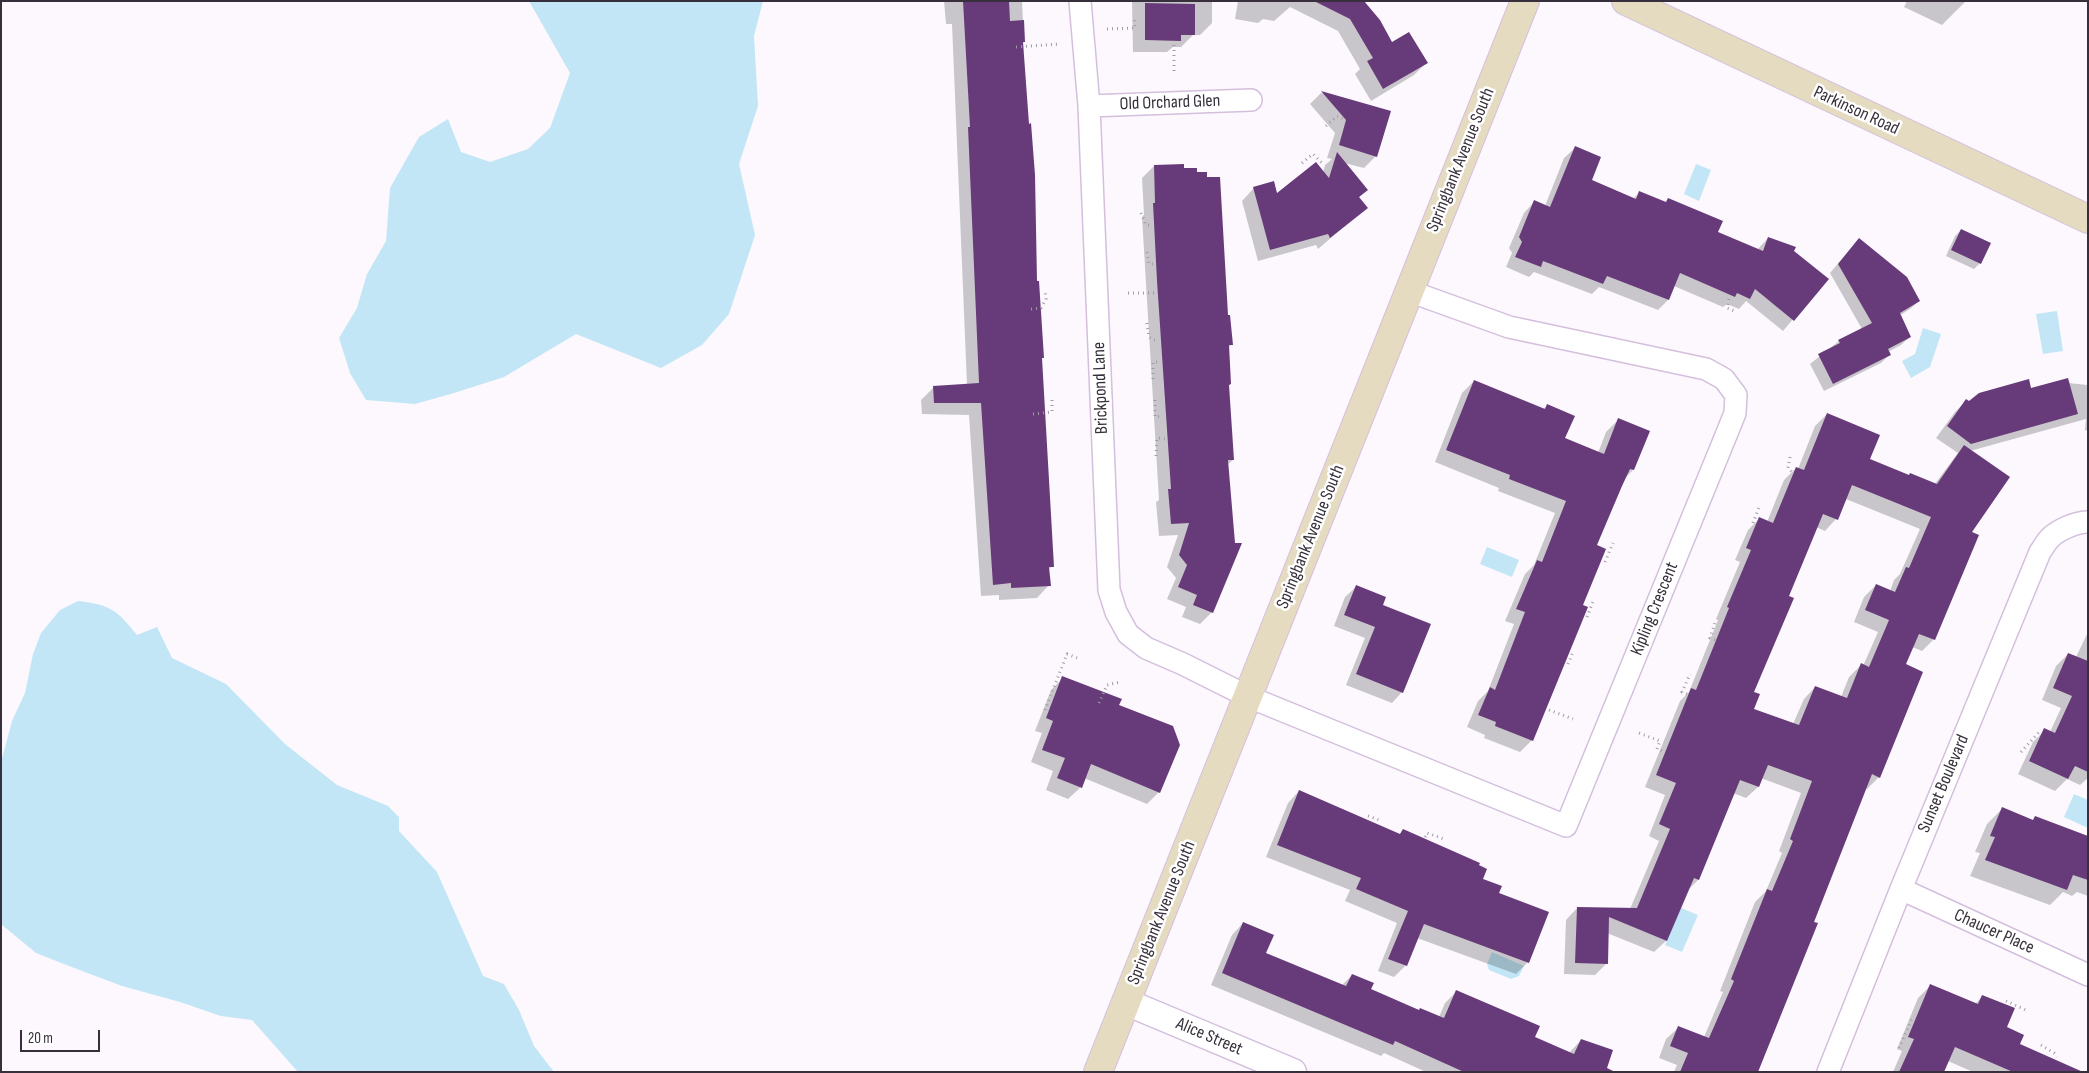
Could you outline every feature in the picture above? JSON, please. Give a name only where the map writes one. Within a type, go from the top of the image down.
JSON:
[{"type":"main road","name":"Springbank Avenue South","points":[[1098,1072],[1525,1]]},
{"type":"main road","name":"Parkinson Road","points":[[1626,1],[2088,219]]},
{"type":"street","name":"Brickpond Lane","points":[[1080,1],[1089,106],[1110,595],[1116,612],[1128,634],[1146,648],[1249,697]]},
{"type":"street","name":"Old Orchard Glen","points":[[1089,106],[1251,100]]},
{"type":"street","name":"Kipling Crescent","points":[[1249,697],[1566,826],[1735,413],[1736,395],[1724,379],[1706,370],[1509,327],[1409,291]]},
{"type":"street","name":"Sunset Boulevard","points":[[1828,1072],[2040,552],[2050,538],[2081,522],[2088,522]]},
{"type":"street","name":"Chaucer Place","points":[[1901,889],[2088,975]]},
{"type":"street","name":"Alice Street","points":[[1126,1002],[1292,1072]]},
{"type":"path","points":[[1016,47],[1134,28],[1134,17]]},
{"type":"path","points":[[1174,41],[1174,71]]},
{"type":"path","points":[[1326,126],[1337,116],[1344,119]]},
{"type":"path","points":[[1302,163],[1313,154],[1323,164]]},
{"type":"path","points":[[1141,213],[1146,225],[1153,225]]},
{"type":"path","points":[[1147,252],[1148,264],[1155,264]]},
{"type":"path","points":[[1031,309],[1041,308],[1046,299],[1045,291]]},
{"type":"path","points":[[1128,293],[1156,293]]},
{"type":"path","points":[[1728,300],[1727,308],[1737,312]]},
{"type":"path","points":[[1147,323],[1149,337],[1153,340],[1159,340]]},
{"type":"path","points":[[1153,379],[1153,362],[1161,362]]},
{"type":"path","points":[[1033,414],[1052,412],[1052,397]]},
{"type":"path","points":[[1155,400],[1155,417],[1162,416]]},
{"type":"path","points":[[1156,456],[1157,438],[1166,438]]},
{"type":"path","points":[[1790,457],[1788,468],[1792,472]]},
{"type":"path","points":[[1753,524],[1760,505]]},
{"type":"path","points":[[1605,562],[1613,543]]},
{"type":"path","points":[[1587,617],[1594,599]]},
{"type":"path","points":[[1715,640],[1710,638],[1716,620]]},
{"type":"path","points":[[1568,664],[1573,652]]},
{"type":"path","points":[[1045,710],[1067,654],[1080,659]]},
{"type":"path","points":[[1686,694],[1682,692],[1690,674]]},
{"type":"path","points":[[1099,703],[1107,685],[1120,682]]},
{"type":"path","points":[[1549,710],[1573,719]]},
{"type":"path","points":[[2021,752],[2041,730]]},
{"type":"path","points":[[1639,733],[1660,741],[1657,749],[1662,751]]},
{"type":"path","points":[[1368,816],[1382,821]]},
{"type":"path","points":[[1425,837],[1426,832],[1444,839]]},
{"type":"path","points":[[2006,1001],[2028,1011]]},
{"type":"path","points":[[1899,1048],[1913,1016]]},
{"type":"path","points":[[2041,1045],[2057,1057]]},
{"type":"water","points":[[529,1],[763,1],[754,36],[758,106],[739,164],[755,235],[729,314],[702,345],[661,368],[576,334],[504,377],[454,393],[415,404],[366,400],[350,373],[339,338],[357,308],[367,274],[386,241],[390,188],[419,137],[448,119],[461,152],[490,162],[528,149],[550,128],[570,73]]},
{"type":"water","points":[[1696,164],[1711,170],[1699,201],[1684,194]]},
{"type":"water","points":[[2057,311],[2063,351],[2043,354],[2036,314]]},
{"type":"water","points":[[1923,328],[1941,334],[1930,367],[1911,378],[1902,361],[1915,354]]},
{"type":"water","points":[[1487,547],[1519,560],[1512,577],[1480,564]]},
{"type":"water","points":[[78,601],[98,604],[112,610],[137,635],[157,627],[172,658],[226,684],[285,744],[337,785],[388,806],[399,817],[399,831],[437,872],[483,976],[504,984],[519,1010],[534,1046],[554,1072],[298,1072],[252,1020],[221,1016],[180,1002],[122,986],[69,966],[36,953],[1,924],[1,762],[12,721],[25,693],[33,654],[41,633],[60,610]]},
{"type":"water","points":[[2074,794],[2088,800],[2088,828],[2064,817]]},
{"type":"water","points":[[1681,908],[1698,915],[1682,952],[1665,945]]},
{"type":"water","points":[[1492,952],[1524,966],[1519,976],[1511,979],[1489,970],[1487,964]]},
{"type":"building","points":[[963,1],[1009,1],[1010,21],[1024,20],[1025,42],[1023,42],[1035,175],[1037,281],[1039,281],[1044,358],[1042,358],[1054,567],[1049,567],[1051,586],[1011,588],[1011,583],[993,585],[981,403],[934,403],[933,386],[979,383],[968,127],[970,127]]},
{"type":"building","points":[[1314,1],[1364,1],[1380,20],[1392,42],[1409,32],[1428,63],[1383,89],[1367,61],[1373,58],[1350,19]]},
{"type":"building","points":[[1145,3],[1195,4],[1195,35],[1181,35],[1181,41],[1145,40]]},
{"type":"building","points":[[1321,91],[1391,111],[1377,157],[1339,145],[1346,120]]},
{"type":"building","points":[[1575,146],[1601,157],[1592,180],[1636,199],[1639,191],[1666,202],[1668,198],[1723,221],[1718,232],[1763,251],[1768,237],[1796,247],[1794,251],[1829,279],[1794,321],[1755,289],[1750,299],[1737,293],[1735,297],[1680,273],[1669,300],[1607,276],[1603,284],[1543,261],[1541,267],[1515,257],[1522,242],[1519,237],[1534,200],[1550,207]]},
{"type":"building","points":[[1337,152],[1368,190],[1359,197],[1368,208],[1330,238],[1328,234],[1270,250],[1253,187],[1274,181],[1277,193],[1316,162],[1329,178]]},
{"type":"building","points":[[1184,164],[1184,168],[1197,168],[1197,172],[1207,172],[1207,177],[1220,177],[1228,315],[1230,315],[1233,345],[1229,345],[1231,384],[1229,385],[1234,460],[1228,460],[1235,543],[1242,543],[1213,613],[1193,605],[1197,595],[1178,587],[1187,565],[1179,555],[1189,523],[1171,524],[1168,489],[1171,489],[1157,281],[1153,203],[1155,203],[1154,165]]},
{"type":"building","points":[[1961,229],[1991,243],[1981,264],[1951,250]]},
{"type":"building","points":[[1859,238],[1907,277],[1920,301],[1900,313],[1911,337],[1888,349],[1891,355],[1833,384],[1818,354],[1840,343],[1838,340],[1872,323],[1838,264]]},
{"type":"building","points":[[2068,378],[2078,414],[1971,444],[1947,426],[1966,399],[1969,401],[1979,393],[2029,379],[2031,388]]},
{"type":"building","points":[[1474,380],[1545,409],[1547,404],[1575,416],[1565,438],[1604,454],[1618,418],[1650,431],[1634,470],[1630,469],[1622,486],[1597,545],[1606,549],[1583,605],[1588,607],[1533,741],[1495,726],[1496,722],[1478,715],[1490,687],[1495,690],[1525,612],[1516,609],[1537,560],[1542,562],[1566,501],[1509,479],[1510,475],[1446,450]]},
{"type":"building","points":[[1827,413],[1880,435],[1870,459],[1909,475],[1910,473],[1937,484],[1964,445],[2010,477],[1972,532],[1979,535],[1935,640],[1919,634],[1906,664],[1923,672],[1880,778],[1872,774],[1814,922],[1818,923],[1758,1072],[1680,1072],[1688,1053],[1670,1046],[1678,1026],[1709,1038],[1734,981],[1731,979],[1767,889],[1772,891],[1793,841],[1790,839],[1812,781],[1768,765],[1759,787],[1740,780],[1699,880],[1694,878],[1667,941],[1609,917],[1608,964],[1575,963],[1577,907],[1637,908],[1670,829],[1659,824],[1676,783],[1656,775],[1691,688],[1696,690],[1729,608],[1727,607],[1751,550],[1746,548],[1759,517],[1773,523],[1796,467],[1804,470]],"holes":[[[1852,485],[1931,517],[1909,568],[1906,567],[1895,592],[1876,584],[1865,610],[1889,620],[1869,667],[1861,663],[1847,698],[1815,686],[1799,725],[1754,709],[1760,694],[1754,692],[1794,598],[1789,596],[1823,514],[1838,520]]]},
{"type":"building","points":[[1356,585],[1386,597],[1383,605],[1431,624],[1403,693],[1356,674],[1375,627],[1344,615]]},
{"type":"building","points":[[2068,653],[2088,661],[2088,772],[2075,766],[2068,779],[2029,761],[2044,728],[2055,733],[2072,696],[2053,688]]},
{"type":"building","points":[[1062,676],[1122,699],[1119,705],[1173,726],[1180,745],[1160,793],[1091,764],[1082,788],[1057,778],[1065,758],[1042,750],[1053,721],[1046,718]]},
{"type":"building","points":[[1299,790],[1400,834],[1403,829],[1480,863],[1479,865],[1487,869],[1483,879],[1502,886],[1499,893],[1549,912],[1529,963],[1424,924],[1407,966],[1388,959],[1408,911],[1356,889],[1361,878],[1277,845]]},
{"type":"building","points":[[2002,807],[2033,820],[2035,816],[2088,836],[2088,880],[2073,875],[2067,890],[1985,860],[1995,837],[1990,836]]},
{"type":"building","points":[[1243,922],[1274,935],[1266,953],[1346,986],[1352,974],[1374,983],[1371,989],[1419,1010],[1420,1008],[1444,1018],[1456,990],[1540,1026],[1535,1037],[1574,1054],[1581,1039],[1613,1050],[1607,1068],[1615,1072],[1464,1072],[1395,1041],[1393,1045],[1222,973]]},
{"type":"building","points":[[1930,984],[1978,1004],[1982,995],[2015,1008],[2007,1027],[2024,1035],[2020,1044],[2083,1072],[2013,1072],[1955,1047],[1944,1072],[1899,1072],[1914,1039],[1908,1037]]}]
